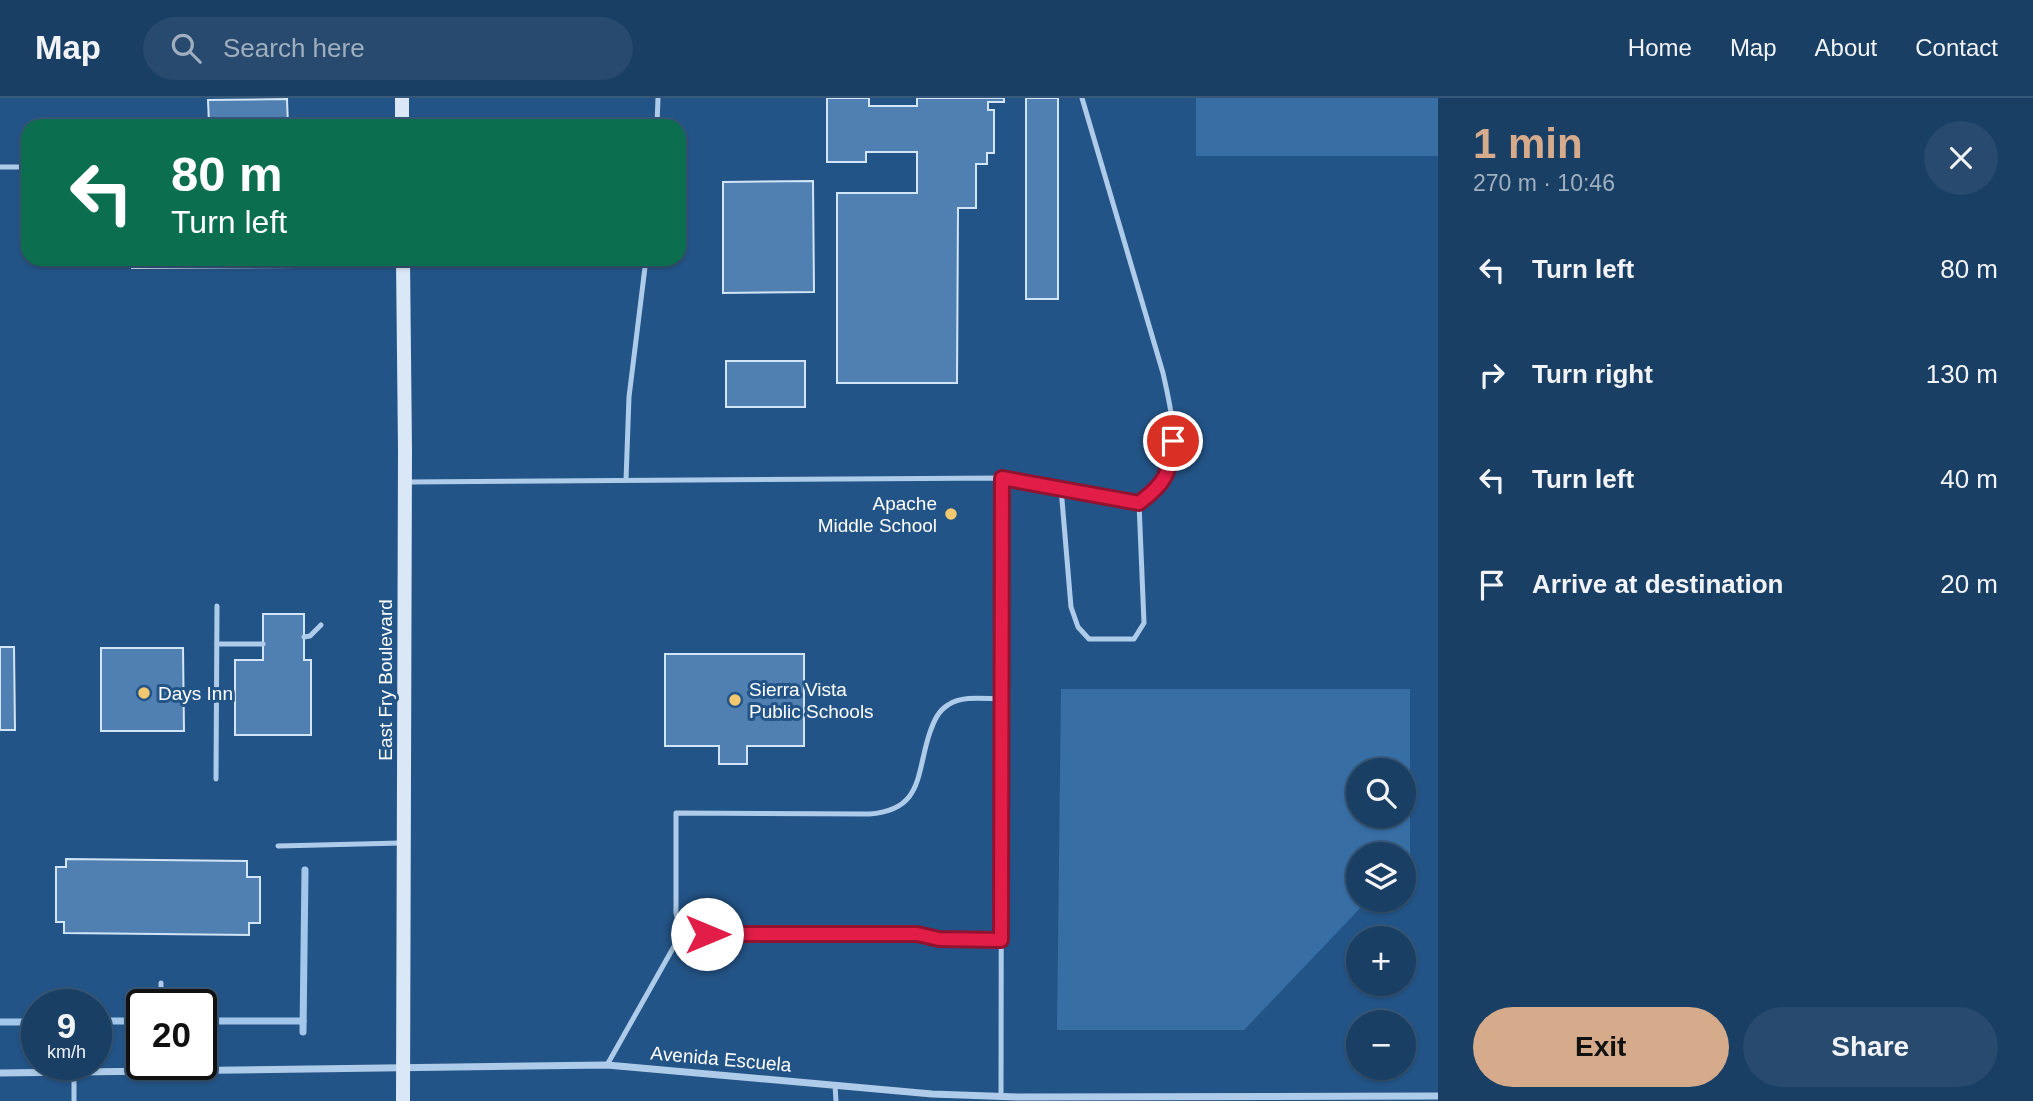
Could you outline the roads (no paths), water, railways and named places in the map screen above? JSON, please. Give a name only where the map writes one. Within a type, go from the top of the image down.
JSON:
[{"type":"main road","points":[[402,98],[402,119]]},
{"type":"main road","name":"East Fry Boulevard","points":[[403,266],[403,1101]]},
{"type":"street","name":"Avenida Escuela","points":[[217,1068],[403,1069],[607,1065],[932,1094],[1438,1096]]},
{"type":"street","name":"Avenida Escuela","points":[[0,1073],[21,1073]]},
{"type":"lane","points":[[657,119],[658,98]]},
{"type":"lane","points":[[405,482],[1002,478],[1139,503],[1159,488],[1170,467],[1172,419],[1163,373],[1082,98]]},
{"type":"lane","points":[[0,167],[21,167]]},
{"type":"lane","points":[[626,480],[629,397],[645,266]]},
{"type":"lane","points":[[1001,1096],[1002,478]]},
{"type":"lane","points":[[1061,488],[1071,607],[1078,627],[1089,639],[1135,639],[1144,622],[1139,503]]},
{"type":"lane","points":[[216,779],[217,606]]},
{"type":"lane","points":[[304,637],[310,636],[321,625]]},
{"type":"lane","points":[[217,644],[263,644]]},
{"type":"lane","points":[[607,1065],[681,934],[676,913],[676,813],[869,814],[894,811],[904,804],[917,785],[929,737],[939,712],[948,704],[960,700],[1002,699]]},
{"type":"lane","points":[[278,846],[404,843]]},
{"type":"lane","points":[[681,934],[917,934],[939,939],[1001,940]]},
{"type":"lane","points":[[161,983],[161,989]]},
{"type":"lane","points":[[74,1080],[74,1101]]},
{"type":"lane","points":[[835,1085],[836,1101]]},
{"type":"waterway","points":[[303,1032],[305,870]]},
{"type":"waterway","points":[[112,1021],[126,1021]]},
{"type":"waterway","points":[[217,1021],[303,1021]]},
{"type":"waterway","points":[[0,1022],[21,1022]]},
{"type":"place","name":"Apache Middle School","points":[[951,514]]},
{"type":"place","name":"Days Inn","points":[[144,693]]},
{"type":"place","name":"Sierra Vista Public Schools","points":[[735,700]]}]
